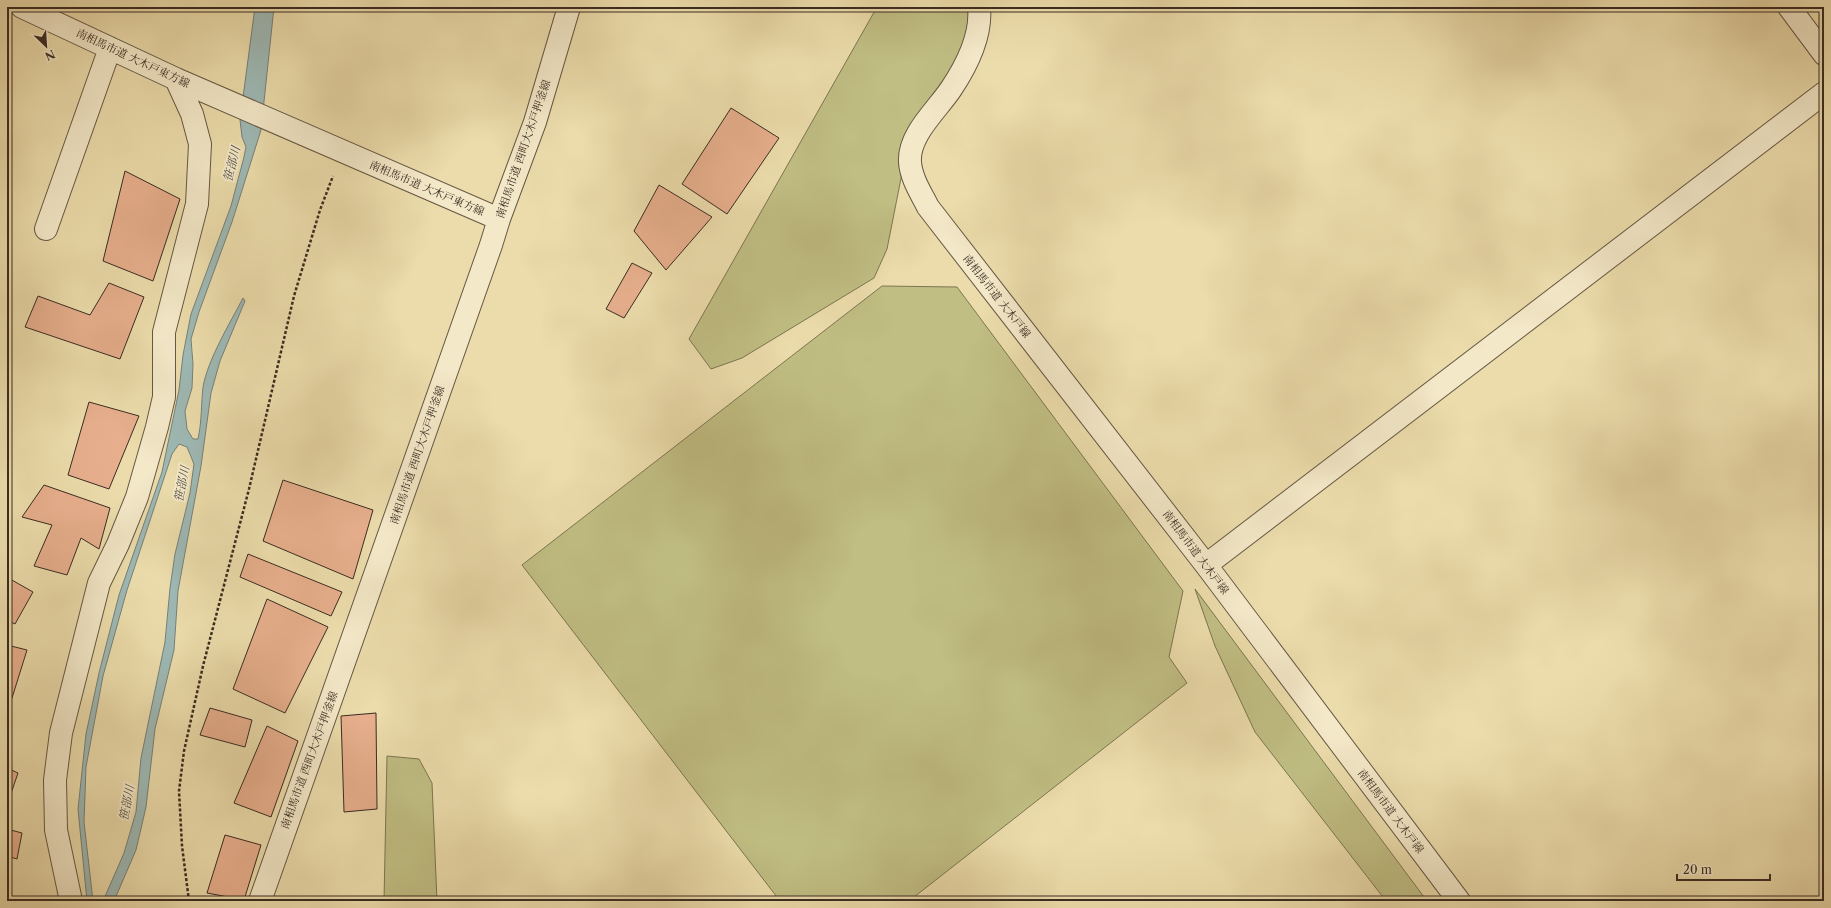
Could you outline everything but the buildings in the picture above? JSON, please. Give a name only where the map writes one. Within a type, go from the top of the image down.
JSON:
[{"type":"street","name":"南相馬市道 大木戸東方線","points":[[22,7],[176,79],[499,219]]},
{"type":"street","name":"南相馬市道 西町大木戸押釜線","points":[[260,901],[492,245],[499,219],[535,122],[570,7]]},
{"type":"street","name":"南相馬市道 大木戸線","points":[[979,7],[980,16],[976,44],[952,88],[913,140],[910,161],[915,181],[928,207],[1206,565],[1459,901]]},
{"type":"street","points":[[1789,7],[1824,54]]},
{"type":"street","points":[[46,229],[110,48]]},
{"type":"street","points":[[71,901],[56,830],[55,780],[62,733],[99,582],[118,544],[137,497],[157,427],[164,397],[164,332],[197,204],[200,144],[192,114],[176,79]]},
{"type":"street","points":[[1206,565],[1824,93]]},
{"type":"path","points":[[189,901],[182,846],[179,791],[184,751],[203,666],[249,489],[294,296],[337,149]]},
{"type":"shaded area","points":[[877,7],[972,7],[961,57],[910,133],[887,249],[874,278],[742,358],[711,369],[689,339]]},
{"type":"shaded area","points":[[882,286],[957,287],[1183,591],[1169,657],[1187,683],[909,901],[780,901],[522,565]]},
{"type":"shaded area","points":[[1195,589],[1427,901],[1386,901],[1255,732],[1215,646]]},
{"type":"shaded area","points":[[387,756],[419,759],[432,783],[437,901],[384,901]]},
{"type":"water","points":[[255,7],[274,7],[261,130],[232,222],[199,312],[191,339],[193,364],[192,388],[185,411],[187,429],[193,439],[198,439],[203,387],[210,365],[220,341],[243,298],[245,301],[220,361],[211,393],[201,466],[178,591],[174,650],[155,729],[146,807],[136,850],[114,901],[103,901],[124,853],[136,812],[141,758],[165,642],[175,554],[190,493],[194,464],[187,447],[179,444],[172,454],[127,590],[103,676],[86,767],[84,822],[93,901],[87,901],[78,809],[86,734],[99,673],[119,595],[162,472],[179,390],[183,355],[191,314],[231,206],[244,157],[246,147],[242,137],[240,120]]},
{"type":"water label","name":"笹部川","points":[[232,164]]},
{"type":"water label","name":"笹部川","points":[[182,484]]},
{"type":"water label","name":"笹部川","points":[[127,803]]}]
